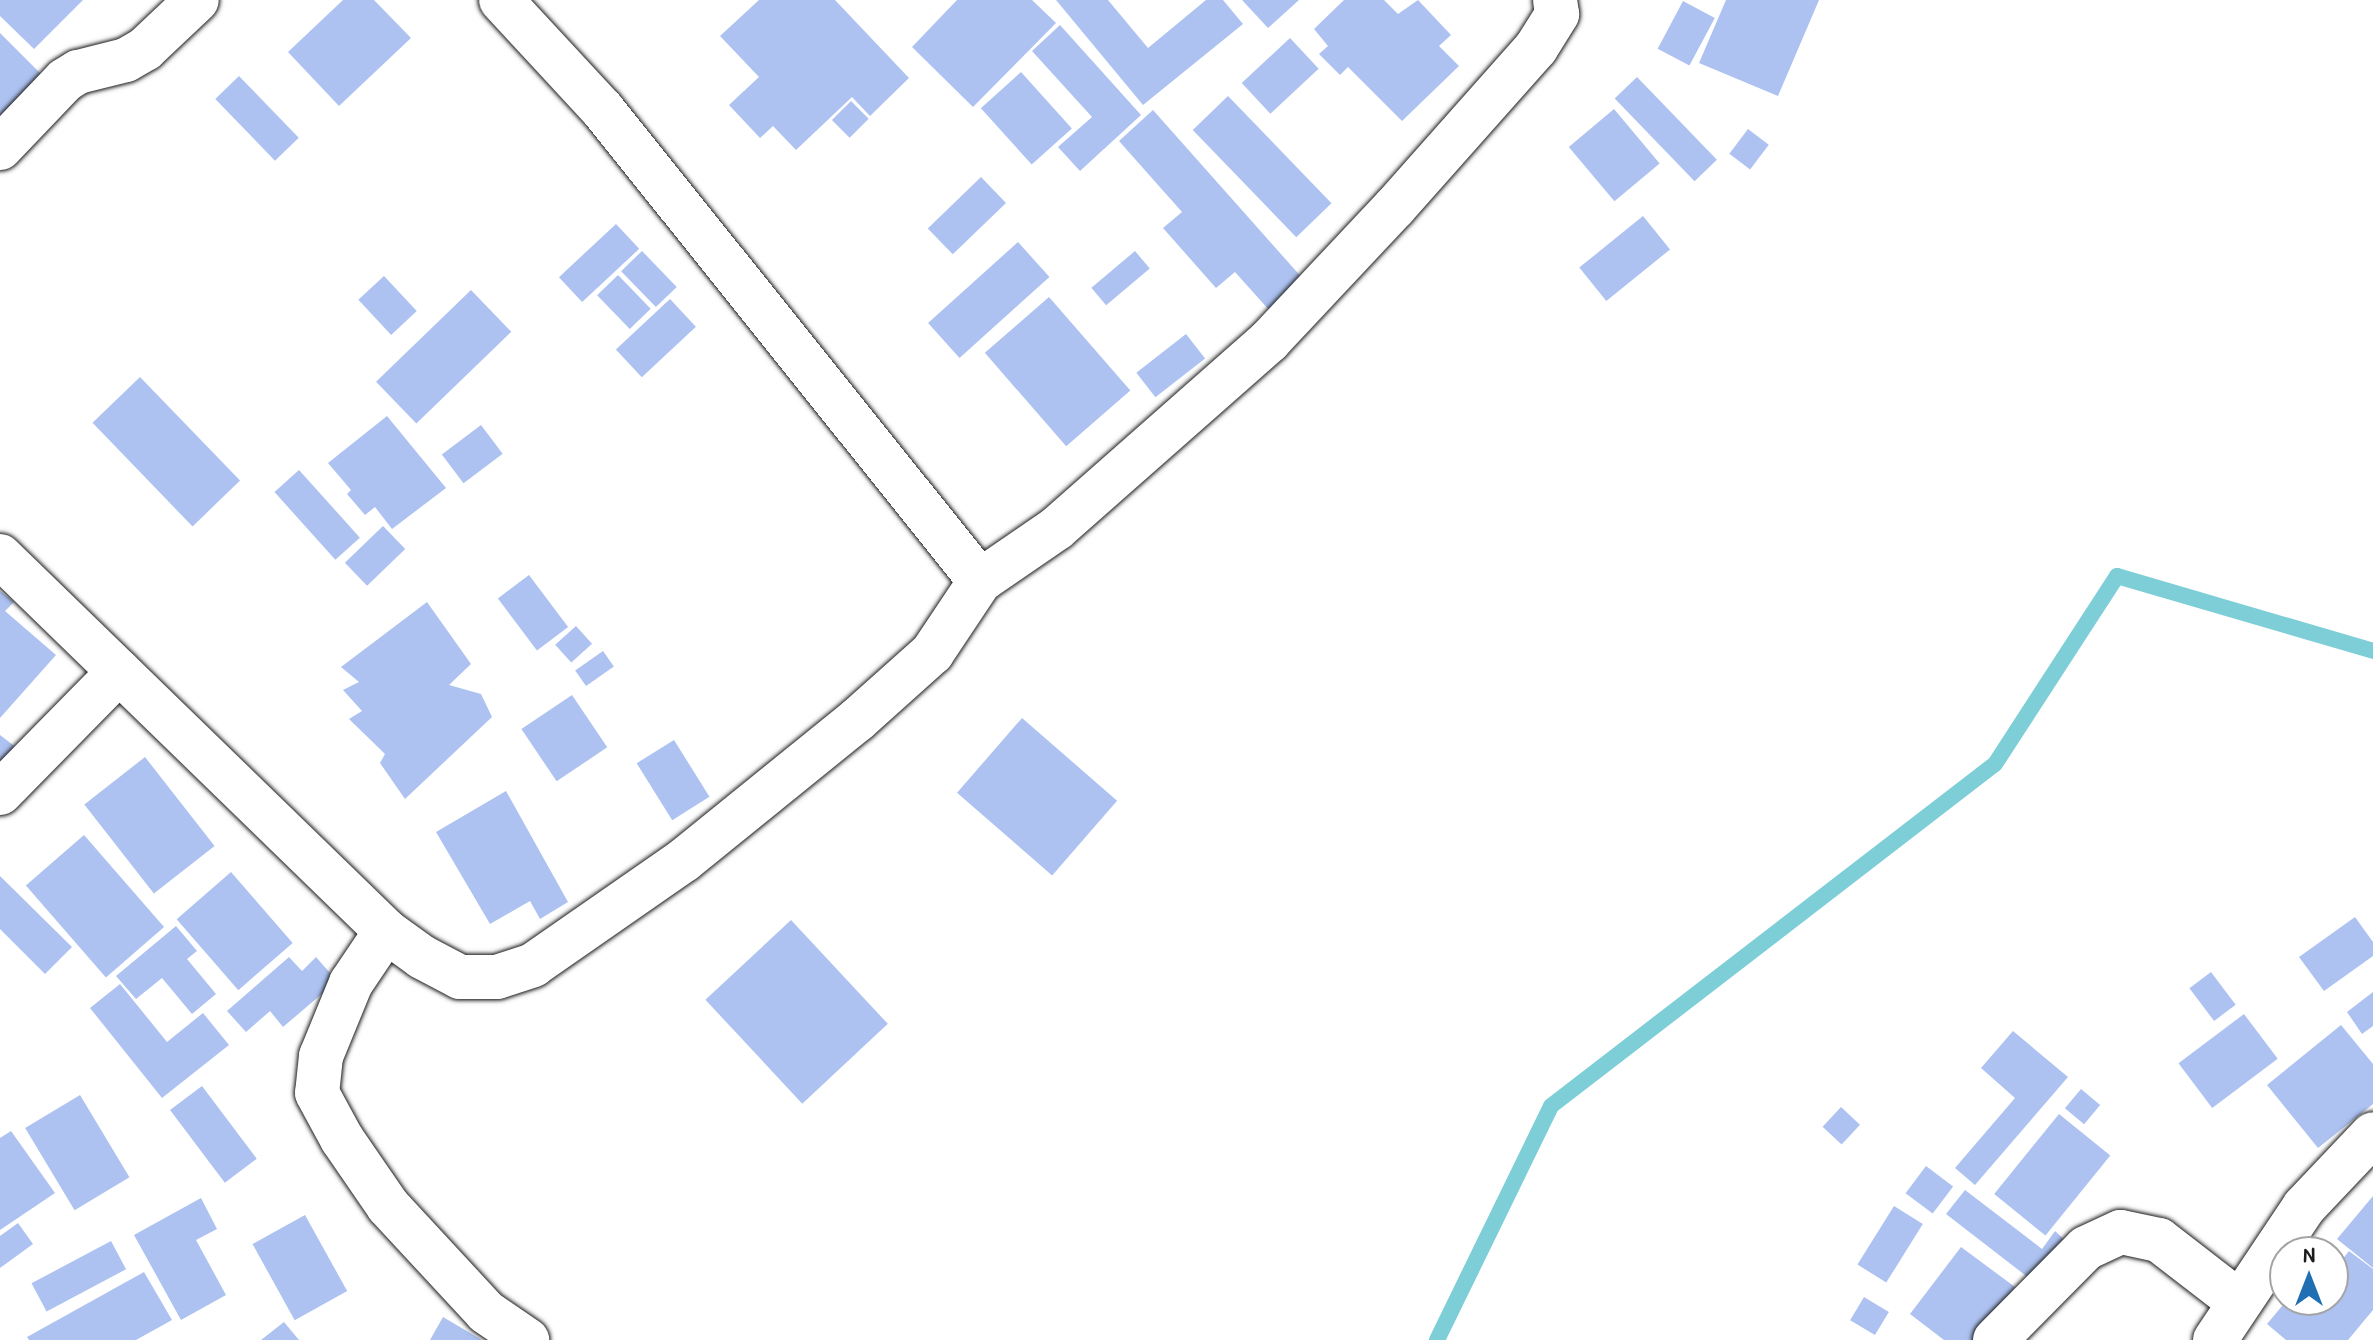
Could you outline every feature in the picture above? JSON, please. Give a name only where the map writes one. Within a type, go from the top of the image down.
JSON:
[{"type":"street","points":[[0,148],[65,80],[78,72],[114,65],[136,55],[197,0]]},
{"type":"street","points":[[501,0],[602,109],[980,581]]},
{"type":"street","points":[[0,556],[386,931],[422,957],[460,977],[497,977],[533,965],[684,860],[857,720],[932,653],[980,581],[1057,528],[1269,341],[1394,208],[1536,48],[1557,14],[1555,0]]},
{"type":"street","points":[[0,793],[119,672]]},
{"type":"street","points":[[386,931],[351,983],[321,1056],[317,1093],[342,1139],[388,1206],[486,1312],[527,1340]]},
{"type":"street","points":[[2215,1340],[2238,1301],[2304,1207],[2373,1134]]},
{"type":"street","points":[[1995,1340],[2086,1248],[2121,1232],[2159,1240],[2238,1301]]},
{"type":"building","points":[[0,0],[83,0],[34,49],[0,16]]},
{"type":"building","points":[[343,0],[374,0],[411,38],[339,106],[288,52]]},
{"type":"building","points":[[759,0],[835,0],[909,78],[870,116],[852,97],[796,150],[773,126],[760,138],[729,105],[759,77],[720,36]]},
{"type":"building","points":[[957,0],[1032,0],[1056,23],[973,107],[912,47]]},
{"type":"building","points":[[1056,0],[1108,0],[1148,48],[1206,0],[1223,0],[1243,24],[1143,105]]},
{"type":"building","points":[[1242,0],[1299,0],[1268,28]]},
{"type":"building","points":[[1344,0],[1384,0],[1398,14],[1418,0],[1451,35],[1439,46],[1459,66],[1402,121],[1348,67],[1340,75],[1319,54],[1328,46],[1314,29]]},
{"type":"building","points":[[1726,0],[1819,0],[1778,96],[1699,63]]},
{"type":"building","points":[[1683,1],[1715,18],[1689,66],[1658,49]]},
{"type":"building","points":[[1060,25],[1141,115],[1080,171],[1058,147],[1092,117],[1032,51]]},
{"type":"building","points":[[0,33],[43,76],[0,118]]},
{"type":"building","points":[[1290,38],[1319,69],[1270,114],[1242,83]]},
{"type":"building","points":[[1021,72],[1072,128],[1032,165],[981,108]]},
{"type":"building","points":[[239,76],[299,138],[275,161],[215,99]]},
{"type":"building","points":[[1637,77],[1717,160],[1695,181],[1615,99]]},
{"type":"building","points":[[1228,96],[1332,203],[1296,237],[1193,130]]},
{"type":"building","points":[[851,101],[869,119],[850,138],[832,120]]},
{"type":"building","points":[[1614,109],[1660,163],[1614,201],[1569,147]]},
{"type":"building","points":[[1153,110],[1304,280],[1270,311],[1235,272],[1216,288],[1163,228],[1182,212],[1119,141]]},
{"type":"building","points":[[1748,129],[1769,145],[1750,169],[1729,154]]},
{"type":"building","points":[[981,177],[1006,203],[953,254],[928,228]]},
{"type":"building","points":[[1643,216],[1670,249],[1606,301],[1579,268]]},
{"type":"building","points":[[616,224],[639,249],[582,302],[559,277]]},
{"type":"building","points":[[1018,242],[1049,277],[960,358],[928,323]]},
{"type":"building","points":[[642,251],[677,287],[656,307],[621,271]]},
{"type":"building","points":[[1135,251],[1150,269],[1106,305],[1091,288]]},
{"type":"building","points":[[618,275],[651,309],[630,329],[597,295]]},
{"type":"building","points":[[384,276],[417,311],[391,335],[358,300]]},
{"type":"building","points":[[471,290],[511,332],[416,423],[376,382]]},
{"type":"building","points":[[1049,297],[1130,391],[1066,446],[985,353]]},
{"type":"building","points":[[670,299],[696,327],[642,377],[616,349]]},
{"type":"building","points":[[1186,334],[1205,358],[1155,397],[1136,373]]},
{"type":"building","points":[[140,377],[240,481],[193,526],[93,423]]},
{"type":"building","points":[[387,416],[446,488],[392,529],[375,507],[365,515],[347,494],[351,490],[328,463]]},
{"type":"building","points":[[481,425],[503,454],[464,483],[442,454]]},
{"type":"building","points":[[299,470],[360,538],[335,560],[274,492]]},
{"type":"building","points":[[383,526],[405,549],[367,586],[345,563]]},
{"type":"building","points":[[529,575],[568,627],[537,650],[498,598]]},
{"type":"building","points":[[0,591],[14,602],[5,611],[56,655],[0,718]]},
{"type":"building","points":[[427,602],[471,664],[449,685],[481,694],[492,717],[405,799],[380,763],[385,754],[349,719],[362,711],[343,690],[359,682],[341,667]]},
{"type":"building","points":[[576,626],[592,644],[571,663],[555,645]]},
{"type":"building","points":[[603,651],[614,667],[586,686],[575,671]]},
{"type":"building","points":[[572,695],[607,747],[557,781],[521,729]]},
{"type":"building","points":[[1022,718],[1117,801],[1052,875],[957,793]]},
{"type":"building","points":[[0,735],[17,748],[0,772]]},
{"type":"building","points":[[674,740],[710,797],[672,820],[637,763]]},
{"type":"building","points":[[145,757],[215,846],[154,893],[84,804]]},
{"type":"building","points":[[506,791],[568,902],[540,919],[530,901],[490,924],[436,832]]},
{"type":"building","points":[[84,835],[164,927],[106,978],[26,886]]},
{"type":"building","points":[[231,872],[293,943],[238,990],[177,919]]},
{"type":"building","points":[[0,876],[72,947],[45,974],[0,929]]},
{"type":"building","points":[[2355,917],[2373,942],[2373,956],[2324,991],[2299,957]]},
{"type":"building","points":[[791,920],[888,1024],[802,1104],[705,1000]]},
{"type":"building","points":[[176,926],[197,951],[187,959],[216,994],[192,1014],[162,978],[136,999],[116,976]]},
{"type":"building","points":[[289,957],[302,971],[316,957],[337,981],[283,1027],[270,1011],[246,1032],[227,1011]]},
{"type":"building","points":[[2211,972],[2236,1005],[2214,1021],[2189,988]]},
{"type":"building","points":[[120,984],[167,1042],[203,1013],[229,1045],[162,1098],[90,1008]]},
{"type":"building","points":[[2373,992],[2373,1026],[2362,1034],[2347,1012]]},
{"type":"building","points":[[2244,1014],[2278,1059],[2212,1108],[2179,1063]]},
{"type":"building","points":[[2341,1025],[2373,1064],[2373,1104],[2318,1148],[2267,1085]]},
{"type":"building","points":[[2013,1031],[2068,1077],[1975,1185],[1955,1168],[2015,1098],[1981,1068]]},
{"type":"building","points":[[202,1086],[257,1159],[225,1183],[170,1110]]},
{"type":"building","points":[[2081,1089],[2100,1105],[2084,1124],[2065,1108]]},
{"type":"building","points":[[80,1095],[129,1177],[75,1210],[25,1128]]},
{"type":"building","points":[[1841,1107],[1860,1125],[1842,1144],[1823,1127]]},
{"type":"building","points":[[2059,1114],[2110,1156],[2045,1236],[1994,1194]]},
{"type":"building","points":[[11,1131],[55,1193],[0,1230],[0,1138]]},
{"type":"building","points":[[1926,1166],[1953,1186],[1933,1214],[1906,1193]]},
{"type":"building","points":[[1965,1190],[2042,1249],[2055,1231],[2066,1241],[2034,1282],[1946,1214]]},
{"type":"building","points":[[2373,1196],[2373,1268],[2349,1249],[2349,1236],[2340,1236]]},
{"type":"building","points":[[201,1198],[217,1229],[196,1240],[226,1295],[181,1320],[134,1235]]},
{"type":"building","points":[[1894,1206],[1923,1224],[1886,1283],[1857,1265]]},
{"type":"building","points":[[305,1215],[347,1291],[295,1320],[253,1244]]},
{"type":"building","points":[[18,1223],[33,1244],[0,1268],[0,1236]]},
{"type":"building","points":[[111,1241],[126,1269],[47,1312],[32,1283]]},
{"type":"building","points":[[1961,1247],[2015,1287],[1974,1340],[1944,1340],[1910,1314]]},
{"type":"building","points":[[2349,1251],[2373,1269],[2373,1310],[2348,1340],[2286,1340],[2267,1324],[2274,1316],[2349,1316]]},
{"type":"building","points":[[144,1272],[172,1320],[136,1340],[29,1340],[27,1337]]},
{"type":"building","points":[[1864,1297],[1889,1312],[1875,1335],[1850,1320]]},
{"type":"building","points":[[443,1317],[482,1340],[430,1340]]},
{"type":"building","points":[[284,1322],[299,1340],[261,1340]]},
{"type":"waterway","points":[[1437,1340],[1551,1106],[1995,764],[2117,576],[2373,651]]}]
